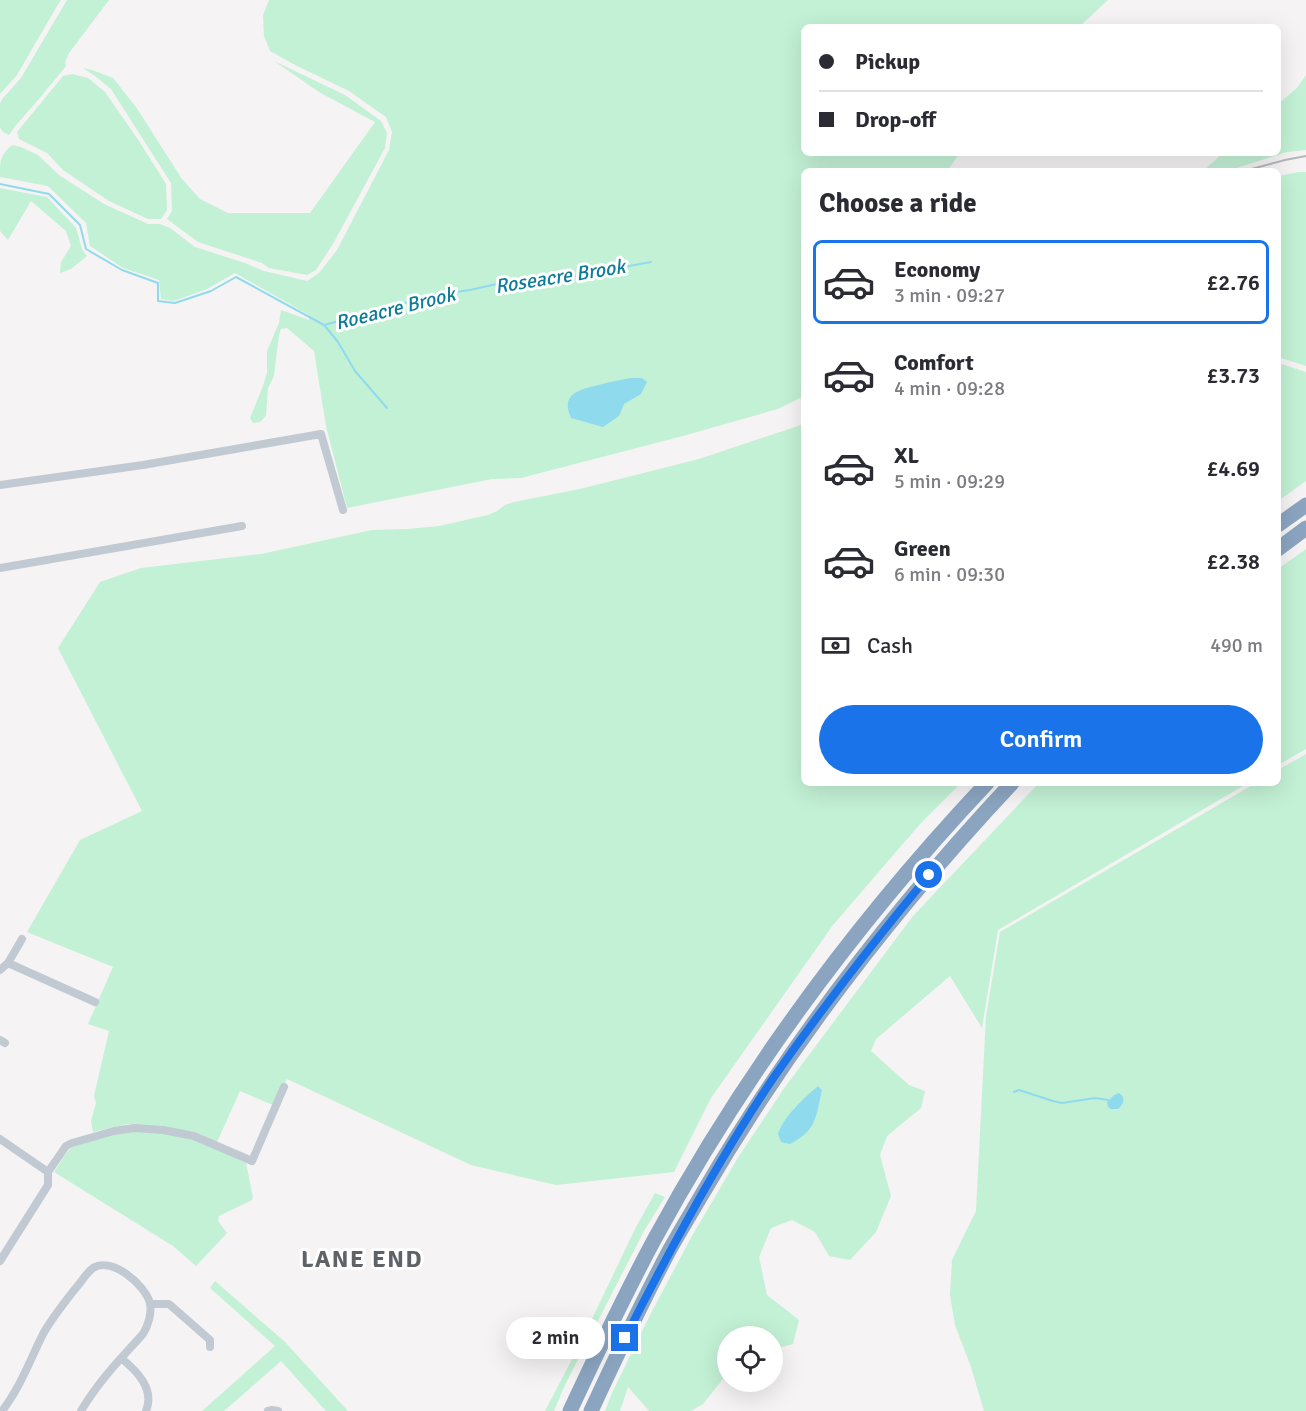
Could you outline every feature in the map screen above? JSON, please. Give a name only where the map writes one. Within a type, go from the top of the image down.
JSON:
[{"type":"highway","points":[[1281,523],[1306,505]]},
{"type":"highway","points":[[1281,547],[1306,528]]},
{"type":"highway","points":[[570,1411],[607,1332],[655,1239],[758,1069],[856,935],[914,864],[984,786]]},
{"type":"highway","points":[[591,1411],[670,1250],[773,1079],[871,945],[929,875],[1009,786]]},
{"type":"street","points":[[0,485],[143,465],[321,434],[344,510]]},
{"type":"street","points":[[0,568],[242,526]]},
{"type":"street","points":[[0,970],[8,963],[22,939]]},
{"type":"street","points":[[8,963],[95,1002]]},
{"type":"street","points":[[0,1261],[48,1185],[48,1172],[66,1146],[114,1131],[134,1128],[163,1130],[194,1136],[252,1161],[284,1087]]},
{"type":"street","points":[[0,1139],[48,1172]]},
{"type":"street","points":[[2,1411],[13,1396],[44,1332],[60,1308],[92,1269],[102,1265],[111,1266],[132,1278],[142,1290],[150,1304],[147,1328],[92,1393],[81,1411]]},
{"type":"street","points":[[150,1304],[169,1304],[210,1340],[210,1347]]},
{"type":"street","points":[[121,1358],[142,1378],[149,1404],[146,1411]]},
{"type":"street","points":[[268,1411],[278,1411]]},
{"type":"green space","points":[[0,0],[61,0],[17,75],[0,94]]},
{"type":"green space","points":[[67,0],[109,0],[69,53],[65,62],[66,66],[9,135],[0,128],[0,103],[21,78]]},
{"type":"green space","points":[[269,0],[1108,0],[1082,24],[801,24],[801,156],[958,156],[949,168],[801,168],[801,398],[778,409],[521,478],[492,479],[347,508],[326,426],[314,351],[287,328],[281,329],[279,335],[274,376],[268,388],[266,416],[260,422],[253,423],[250,418],[267,373],[267,351],[279,323],[281,310],[309,320],[309,315],[235,273],[207,289],[174,301],[161,299],[159,280],[123,268],[90,246],[86,223],[48,186],[0,177],[1,162],[5,152],[12,145],[21,147],[38,155],[59,175],[104,204],[148,224],[160,224],[170,228],[195,247],[264,271],[307,281],[319,273],[337,250],[389,150],[392,132],[386,117],[349,91],[270,51],[264,36],[263,15]]},
{"type":"green space","points":[[274,61],[345,95],[381,121],[387,133],[385,148],[333,244],[316,270],[307,275],[269,268],[262,263],[198,242],[167,219],[172,211],[171,183],[111,89],[83,68],[113,78],[136,107],[182,179],[200,199],[228,213],[310,213],[375,122],[319,92]]},
{"type":"green space","points":[[72,74],[88,78],[105,92],[166,184],[167,210],[161,219],[148,219],[109,201],[63,170],[47,153],[19,139],[17,132],[63,76]]},
{"type":"green space","points":[[1306,75],[1306,150],[1281,154],[1281,101],[1297,88]]},
{"type":"green space","points":[[1220,156],[1274,156],[1236,168],[1206,168]]},
{"type":"green space","points":[[1306,172],[1306,366],[1281,358],[1281,175]]},
{"type":"green space","points":[[0,188],[47,197],[76,228],[82,249],[87,256],[71,269],[60,273],[61,262],[71,246],[66,231],[31,201],[8,240],[0,231]]},
{"type":"green space","points":[[1281,364],[1306,372],[1306,481],[1281,499]]},
{"type":"green space","points":[[801,425],[801,786],[958,786],[920,824],[833,925],[711,1098],[674,1172],[556,1185],[471,1165],[287,1079],[273,1105],[240,1091],[217,1142],[196,1132],[128,1124],[93,1132],[91,1121],[96,1103],[94,1096],[109,1031],[88,1024],[113,967],[27,932],[80,840],[142,811],[58,648],[100,582],[141,568],[261,554],[372,530],[439,526],[488,515],[514,502],[580,489],[699,459]]},
{"type":"green space","points":[[1306,549],[1306,749],[1281,763],[1281,567]]},
{"type":"green space","points":[[1306,754],[1306,1411],[984,1411],[955,1325],[950,1295],[952,1260],[976,1211],[986,1016],[1000,932],[1251,786],[1281,786],[1281,768]]},
{"type":"green space","points":[[1036,786],[1243,786],[998,930],[982,1028],[950,976],[876,1039],[871,1051],[909,1085],[925,1091],[921,1108],[887,1136],[880,1155],[891,1196],[876,1232],[850,1260],[829,1256],[815,1232],[792,1220],[771,1228],[759,1257],[767,1295],[799,1320],[793,1344],[783,1346],[783,1326],[717,1326],[717,1386],[703,1404],[691,1411],[649,1411],[628,1387],[620,1411],[605,1411],[650,1315],[692,1236],[739,1156],[785,1087],[913,916]],"holes":[[[818,1086],[822,1090],[815,1120],[786,1119]]]},
{"type":"green space","points":[[139,1130],[192,1137],[246,1163],[252,1200],[219,1216],[218,1221],[227,1233],[196,1266],[173,1246],[54,1172],[68,1151],[75,1146],[103,1137]]},
{"type":"green space","points":[[655,1193],[665,1197],[644,1231],[554,1411],[545,1411],[635,1229]]},
{"type":"green space","points":[[215,1281],[285,1342],[348,1411],[326,1411],[281,1361],[224,1411],[202,1411],[275,1346],[210,1288]]},
{"type":"water","points":[[631,378],[642,378],[647,382],[641,394],[624,404],[619,416],[603,427],[571,418],[568,403],[573,394],[591,387]]},
{"type":"water","points":[[818,1086],[822,1090],[814,1122],[799,1139],[790,1144],[781,1142],[778,1134],[789,1114]]},
{"type":"water","points":[[1119,1093],[1123,1096],[1123,1103],[1118,1109],[1111,1109],[1107,1102]]},
{"type":"waterway","name":"Roeacre Brook","points":[[0,184],[49,194],[80,225],[86,249],[122,270],[158,283],[158,301],[175,303],[211,291],[236,277],[324,325],[434,295],[510,281],[535,283],[651,262]]},
{"type":"waterway","name":"Roseacre Brook","points":[[324,325],[338,342],[355,371],[387,408]]},
{"type":"waterway","points":[[1014,1092],[1019,1090],[1062,1103],[1095,1098],[1108,1100]]},
{"type":"railway","points":[[1255,168],[1306,156]]},
{"type":"district","name":"LANE END","points":[[362,1259]]},
{"type":"route","points":[[625,1338],[670,1250],[773,1079],[871,945],[929,875]]}]
